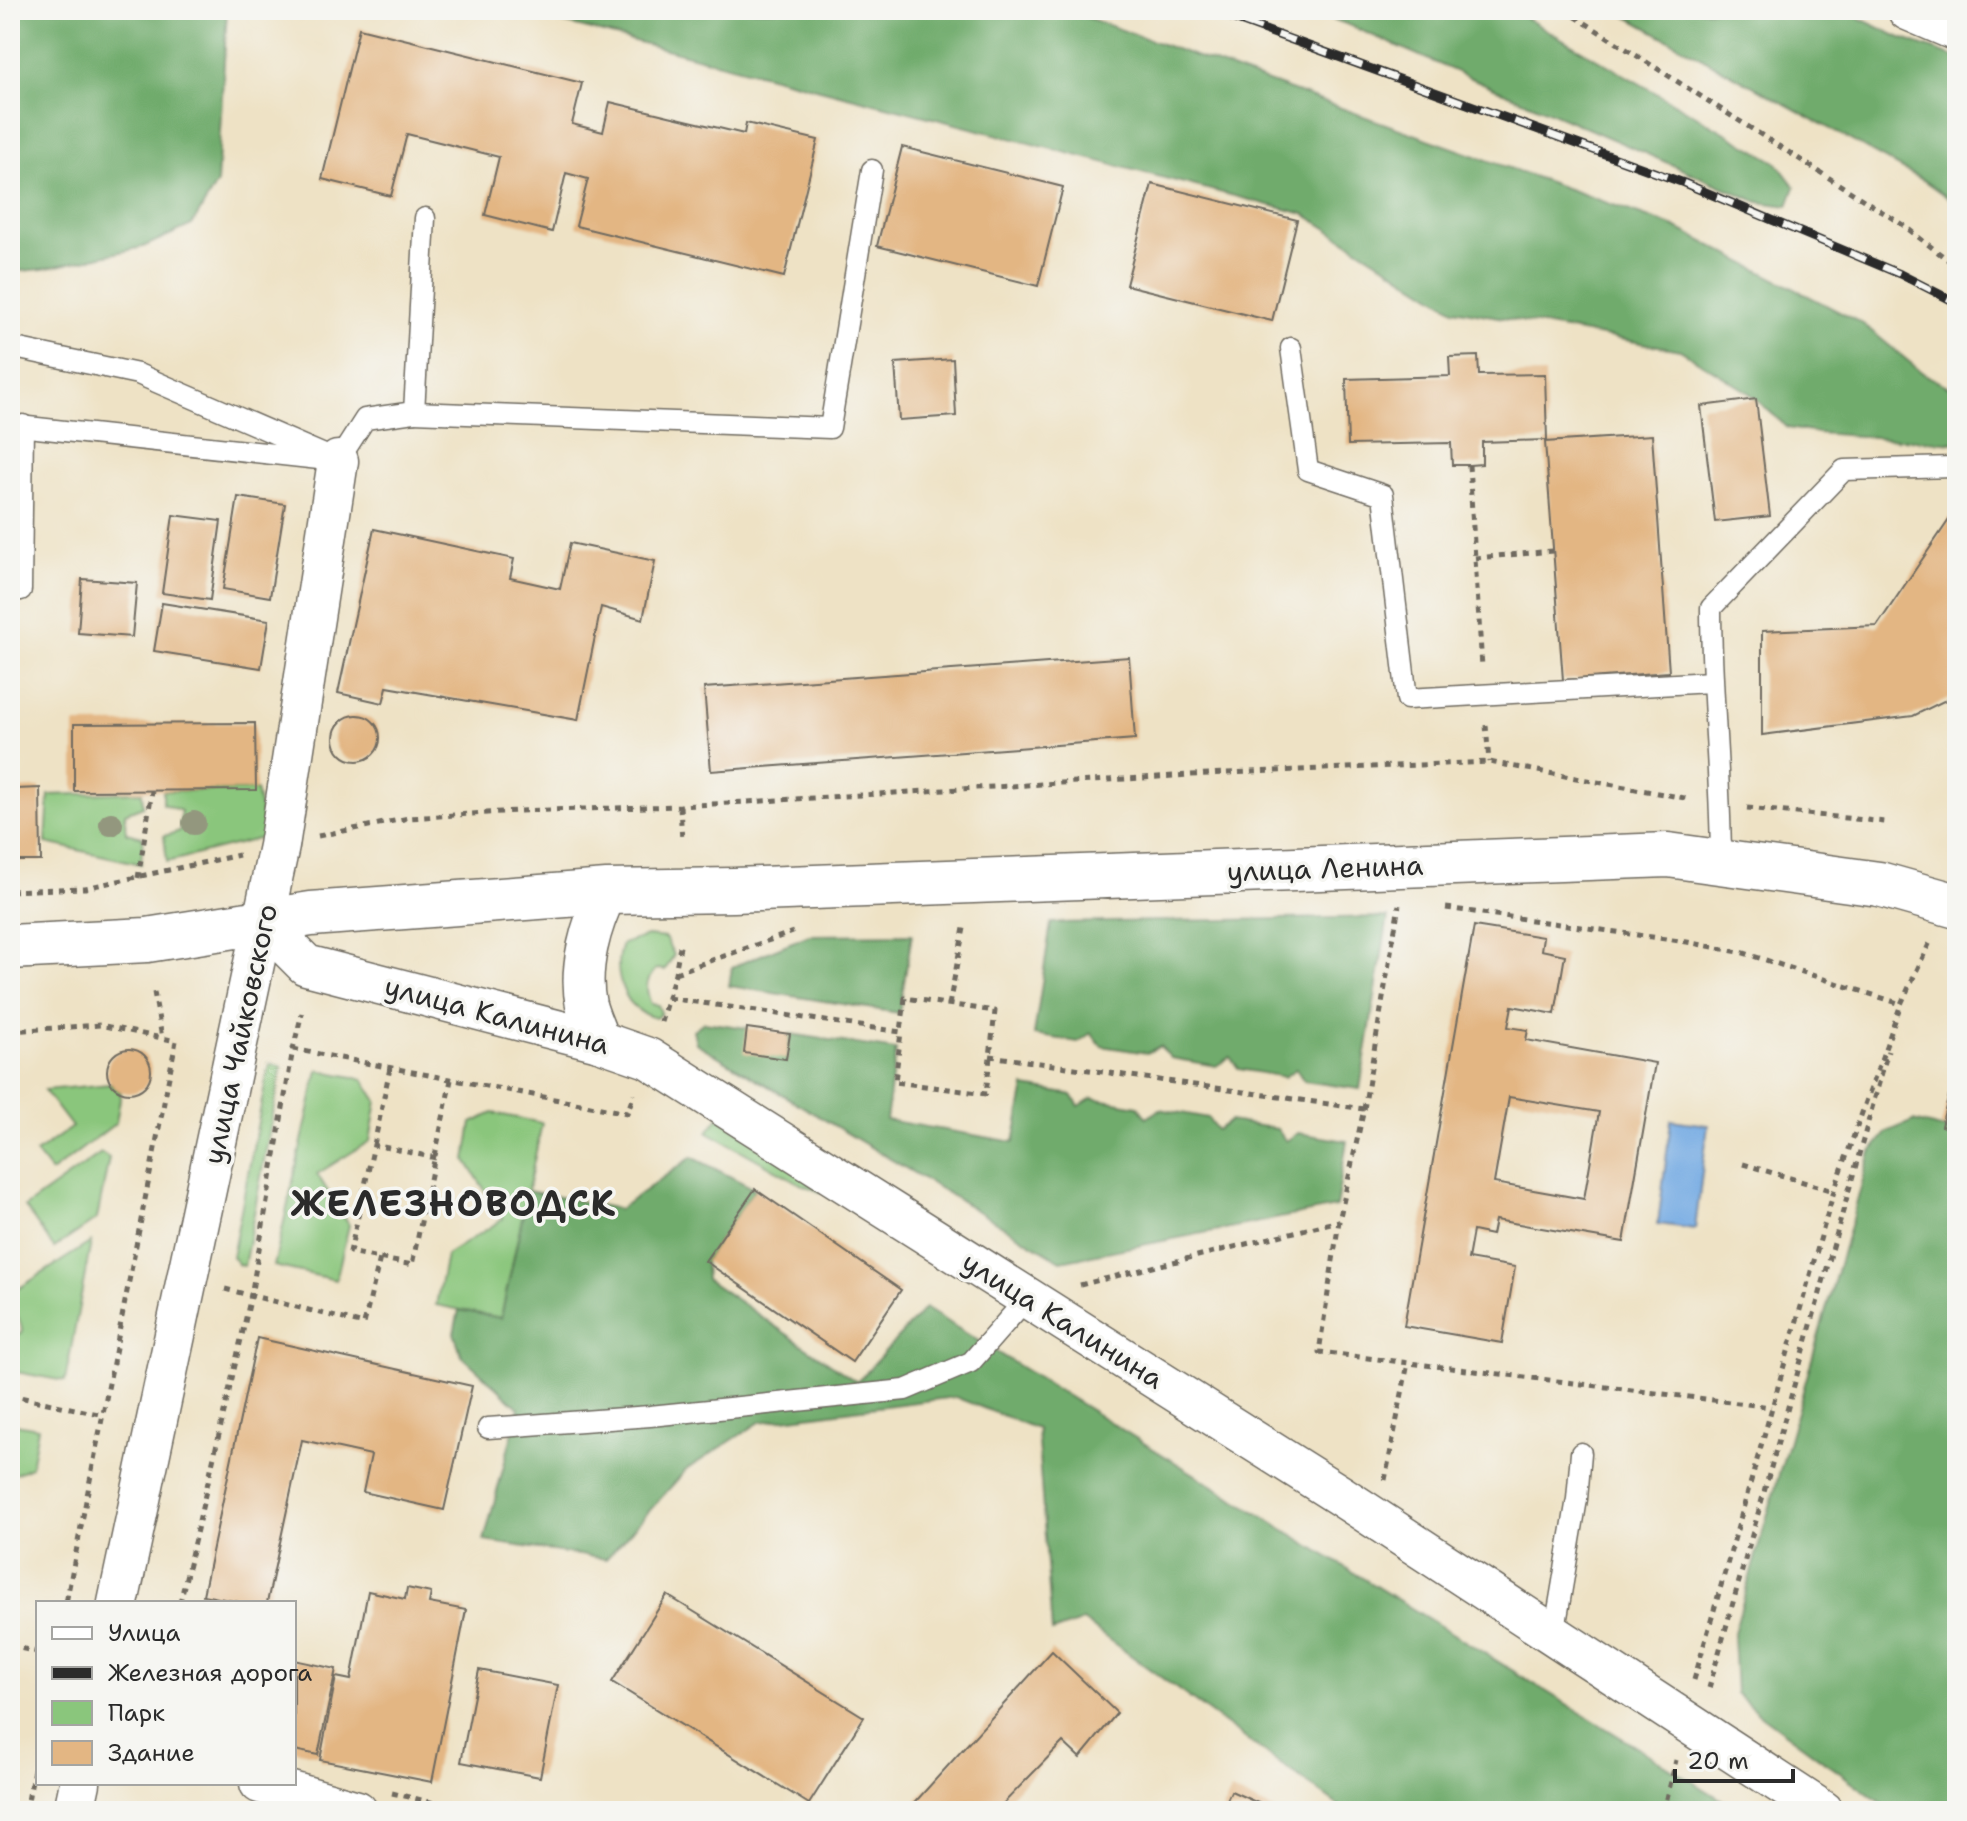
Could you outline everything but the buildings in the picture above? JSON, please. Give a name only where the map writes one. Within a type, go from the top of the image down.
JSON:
[{"type":"main road","name":"улица Ленина","points":[[264,923],[311,914],[607,892],[688,892],[1668,855],[1879,884],[1957,906]]},
{"type":"main road","points":[[10,947],[147,940],[264,923]]},
{"type":"street","points":[[1908,10],[1957,31]]},
{"type":"street","name":"улица Чайковского","points":[[118,1601],[279,846],[338,461]]},
{"type":"street","points":[[599,1041],[585,1003],[585,973],[597,911],[607,892]]},
{"type":"street","name":"улица Калинина","points":[[264,923],[306,965],[599,1041],[648,1058],[1378,1520],[1823,1811]]},
{"type":"street","points":[[74,1811],[80,1785]]},
{"type":"street","points":[[267,1785],[357,1811]]},
{"type":"lane","points":[[338,461],[365,419],[414,412],[830,428],[872,170]]},
{"type":"lane","points":[[414,412],[425,218]]},
{"type":"lane","points":[[10,347],[138,374],[338,461]]},
{"type":"lane","points":[[1291,348],[1308,470],[1383,495],[1407,699],[1711,682]]},
{"type":"lane","points":[[10,591],[21,590],[16,425],[338,461]]},
{"type":"lane","points":[[1721,863],[1721,805],[1711,682],[1711,608],[1844,470],[1953,467]]},
{"type":"lane","points":[[488,1428],[650,1416],[905,1390],[971,1362],[1028,1297]]},
{"type":"lane","points":[[1554,1635],[1577,1499],[1581,1453]]},
{"type":"path","points":[[1565,10],[1903,225],[1957,267]]},
{"type":"path","points":[[1469,465],[1489,762]]},
{"type":"path","points":[[1475,558],[1553,551]]},
{"type":"path","points":[[10,891],[85,888],[409,818],[680,806],[1209,774],[1489,762],[1721,805],[1885,822]]},
{"type":"path","points":[[138,878],[152,791]]},
{"type":"path","points":[[680,806],[682,841]]},
{"type":"path","points":[[1400,901],[1364,1109],[1339,1221],[1319,1352],[1771,1407]]},
{"type":"path","points":[[1445,908],[1744,953],[1901,1004]]},
{"type":"path","points":[[949,1005],[966,918]]},
{"type":"path","points":[[659,1031],[681,941]]},
{"type":"path","points":[[1692,1725],[1695,1676],[1834,1191],[1901,1004],[1930,942]]},
{"type":"path","points":[[154,992],[162,1038]]},
{"type":"path","points":[[668,998],[901,1032]]},
{"type":"path","points":[[905,998],[949,1005],[995,1011],[986,1094],[895,1082],[905,998]]},
{"type":"path","points":[[1664,1811],[1692,1725],[1901,1004]]},
{"type":"path","points":[[180,1601],[251,1296],[293,1049],[302,1013]]},
{"type":"path","points":[[10,1031],[100,1025],[176,1041],[66,1601]]},
{"type":"path","points":[[293,1049],[627,1113],[638,1085]]},
{"type":"path","points":[[990,1056],[1364,1109]]},
{"type":"path","points":[[390,1068],[350,1252],[412,1265],[451,1080]]},
{"type":"path","points":[[374,1145],[436,1158]]},
{"type":"path","points":[[1743,1164],[1834,1191]]},
{"type":"path","points":[[1028,1297],[1339,1221]]},
{"type":"path","points":[[251,1296],[364,1324],[380,1258]]},
{"type":"path","points":[[1378,1520],[1408,1363]]},
{"type":"path","points":[[10,1395],[103,1415]]},
{"type":"path","points":[[10,1646],[36,1652]]},
{"type":"path","points":[[26,1811],[36,1759]]},
{"type":"path","points":[[453,1807],[469,1811]]},
{"type":"green space","points":[[10,10],[227,10],[217,183],[192,225],[143,247],[43,269],[10,272]]},
{"type":"green space","points":[[514,10],[1066,10],[1675,227],[1863,324],[1924,374],[1957,391],[1957,443],[1817,433],[1788,428],[1748,392],[1680,350],[1454,309],[1304,214]]},
{"type":"green space","points":[[1307,10],[1512,10],[1776,162],[1795,187],[1788,206],[1758,202]]},
{"type":"green space","points":[[1615,10],[1842,10],[1901,38],[1957,58],[1957,204],[1923,180]]},
{"type":"green space","points":[[256,790],[266,837],[167,862],[164,836],[180,831],[181,811],[163,804],[163,791]]},
{"type":"green space","points":[[142,792],[143,806],[125,813],[126,833],[143,837],[141,864],[46,843],[49,795]]},
{"type":"green space","points":[[1388,917],[1360,1089],[1304,1081],[1296,1069],[1284,1077],[1239,1069],[1230,1057],[1216,1066],[1171,1058],[1160,1046],[1147,1053],[1101,1046],[1091,1033],[1078,1042],[1034,1035],[1051,923]]},
{"type":"green space","points":[[912,934],[899,1013],[729,986],[732,967],[809,935]]},
{"type":"green space","points":[[647,936],[665,938],[674,955],[665,970],[656,969],[648,981],[651,1004],[658,1005],[661,1013],[656,1018],[636,1008],[628,999],[619,978],[622,944]]},
{"type":"green space","points":[[704,1022],[747,1028],[786,1059],[790,1034],[896,1050],[886,1120],[1014,1142],[1025,1087],[1072,1095],[1079,1106],[1092,1098],[1138,1106],[1147,1118],[1160,1109],[1208,1118],[1217,1130],[1230,1121],[1277,1129],[1286,1141],[1298,1133],[1347,1141],[1336,1207],[1061,1261],[696,1043],[693,1030]]},
{"type":"green space","points":[[269,1064],[282,1066],[244,1266],[232,1257]]},
{"type":"green space","points":[[318,1070],[363,1079],[377,1101],[370,1141],[317,1174],[349,1225],[336,1280],[274,1266]]},
{"type":"green space","points":[[110,1084],[121,1093],[116,1123],[51,1172],[36,1153],[72,1127],[44,1090]]},
{"type":"green space","points":[[493,1113],[542,1123],[501,1318],[436,1305],[446,1255],[503,1219],[466,1160],[472,1123]]},
{"type":"green space","points":[[719,1117],[826,1189],[820,1192],[801,1184],[708,1132]]},
{"type":"green space","points":[[1913,1121],[1957,1132],[1957,1811],[1892,1811],[1758,1713],[1736,1693],[1733,1636],[1871,1152],[1887,1132]]},
{"type":"green space","points":[[101,1153],[109,1158],[97,1219],[54,1248],[25,1207]]},
{"type":"green space","points":[[692,1157],[755,1189],[705,1261],[706,1279],[857,1382],[925,1308],[1740,1811],[1346,1811],[1083,1621],[1052,1632],[1037,1429],[955,1397],[760,1422],[686,1470],[606,1559],[484,1541],[519,1408],[462,1356],[454,1333],[459,1310],[501,1318],[528,1191],[619,1209]]},
{"type":"green space","points":[[91,1242],[65,1381],[10,1371],[10,1341],[22,1332],[10,1294]]},
{"type":"green space","points":[[10,1423],[38,1428],[31,1467],[10,1476]]},
{"type":"water","points":[[1671,1120],[1708,1125],[1695,1229],[1658,1224]]},
{"type":"railway","points":[[1210,10],[1684,183],[1900,274],[1957,303]]},
{"type":"district","name":"ЖЕЛЕЗНОВОДСК","points":[[454,1203]]}]
